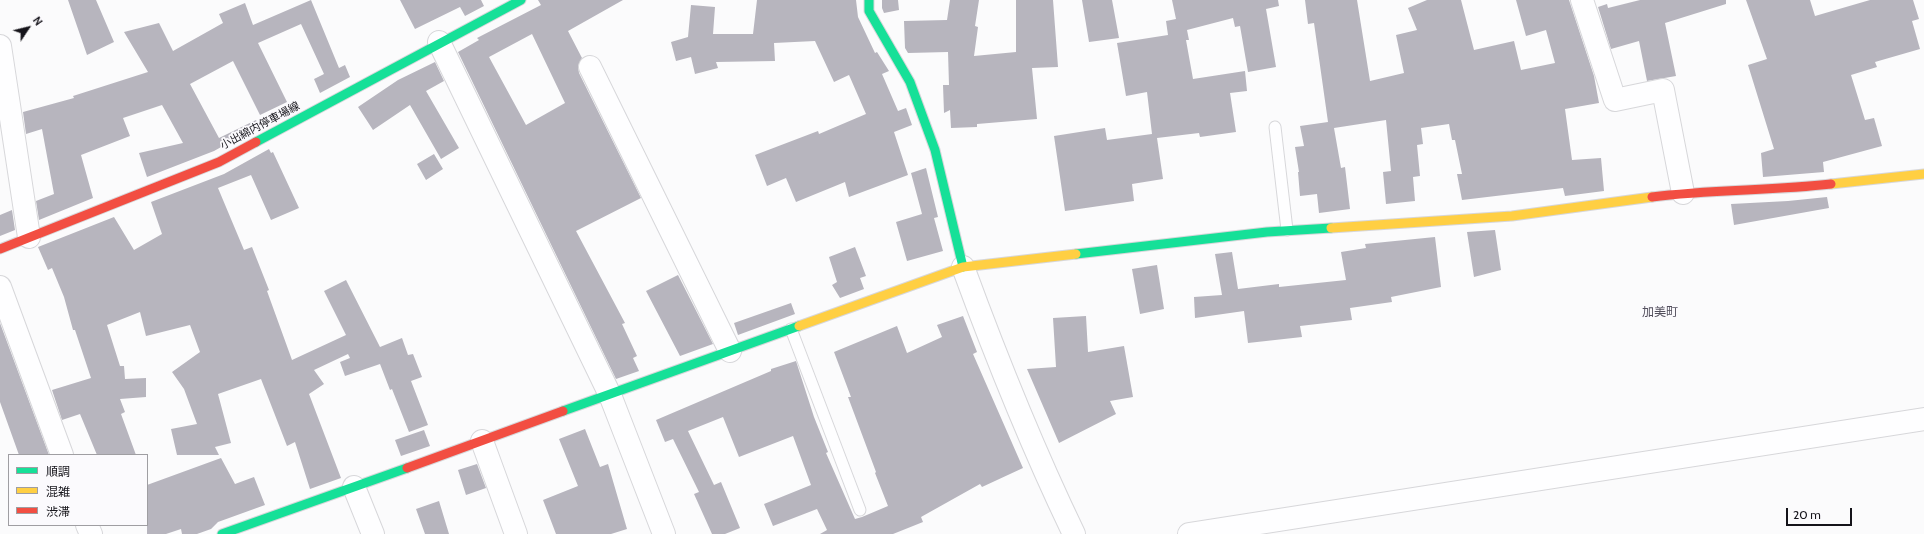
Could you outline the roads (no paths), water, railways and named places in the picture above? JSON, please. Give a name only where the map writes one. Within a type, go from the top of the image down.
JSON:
[{"type":"street","name":"小出綿内停車場線","points":[[0,249],[219,162],[439,42],[521,0]]},
{"type":"street","points":[[869,0],[869,11],[910,82],[935,150],[963,267],[997,361],[1044,472],[1074,534]]},
{"type":"street","points":[[1582,0],[1615,100],[1663,90],[1683,193]]},
{"type":"street","points":[[439,42],[610,395],[664,534]]},
{"type":"street","points":[[0,46],[29,237]]},
{"type":"street","points":[[590,67],[730,351]]},
{"type":"street","points":[[222,534],[963,267],[1287,230],[1512,216],[1683,193],[1787,189],[1924,174]]},
{"type":"street","points":[[0,287],[62,454]]},
{"type":"street","points":[[1189,534],[1924,419]]},
{"type":"street","points":[[482,441],[516,534]]},
{"type":"street","points":[[354,487],[373,534]]},
{"type":"lane","points":[[1275,127],[1287,230]]},
{"type":"lane","points":[[791,329],[860,510]]},
{"type":"district","name":"加美町","points":[[1660,312]]}]
